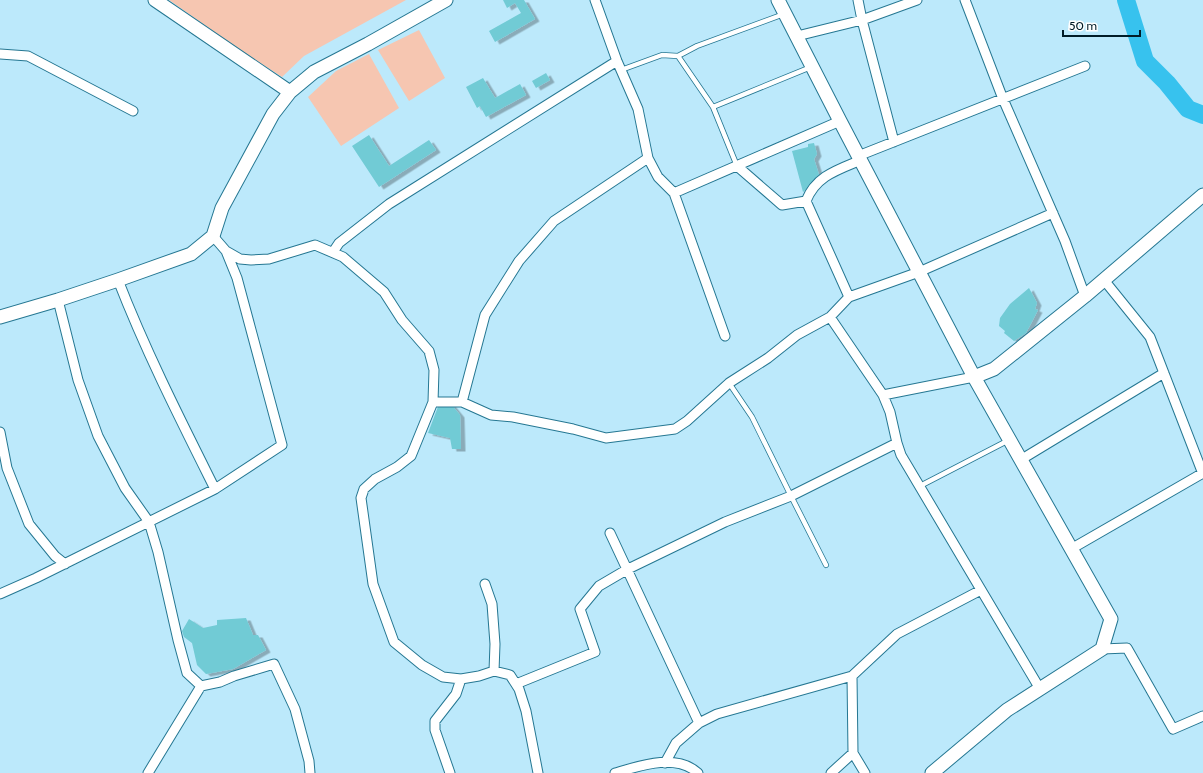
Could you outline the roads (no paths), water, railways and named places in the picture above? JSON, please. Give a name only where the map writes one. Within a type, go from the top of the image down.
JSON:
[{"type":"street","points":[[155,0],[290,92]]},
{"type":"street","points":[[0,317],[58,300],[191,254],[213,236],[222,208],[273,114],[290,92],[314,72],[368,44],[446,0]]},
{"type":"street","points":[[595,0],[619,65],[638,108],[648,158],[658,177],[674,193],[725,336]]},
{"type":"street","points":[[778,0],[974,377],[1112,619],[1102,649]]},
{"type":"street","points":[[858,0],[894,142]]},
{"type":"street","points":[[797,36],[862,20],[918,0]]},
{"type":"street","points":[[965,0],[1002,99],[1053,213],[1085,296]]},
{"type":"street","points":[[0,54],[28,56],[133,111]]},
{"type":"street","points":[[333,252],[339,243],[389,204],[619,65]]},
{"type":"street","points":[[849,297],[806,201],[809,192],[818,183],[828,174],[894,142],[1085,66]]},
{"type":"street","points":[[674,193],[840,121]]},
{"type":"street","points":[[462,402],[485,315],[519,261],[554,221],[648,158]]},
{"type":"street","points":[[737,166],[782,205],[806,201]]},
{"type":"street","points":[[883,395],[974,377],[994,369],[1085,296],[1203,195]]},
{"type":"street","points":[[433,402],[462,402],[491,415],[513,417],[572,429],[606,438],[675,429],[687,421],[729,383],[768,358],[797,335],[830,317],[849,297],[919,272],[1053,213]]},
{"type":"street","points":[[0,594],[65,564],[215,489],[282,445],[237,278],[226,251],[213,236]]},
{"type":"street","points":[[226,251],[240,259],[251,260],[269,258],[315,245],[333,252],[343,257],[384,292],[402,320],[429,351],[434,370],[433,402],[411,456],[397,467],[375,479],[364,489],[361,498],[373,584],[394,642],[422,665],[443,677],[461,679],[479,676],[494,671],[510,674],[519,689],[526,711],[538,773]]},
{"type":"street","points":[[118,280],[182,424],[215,489]]},
{"type":"street","points":[[1071,549],[1203,474],[1150,337],[1104,280]]},
{"type":"street","points":[[58,300],[78,380],[98,436],[125,488],[149,522],[158,552],[186,673],[201,686]]},
{"type":"street","points":[[830,317],[883,395],[890,412],[901,455],[1040,689]]},
{"type":"street","points":[[1022,459],[1164,373]]},
{"type":"street","points":[[0,432],[7,468],[29,524],[55,556],[65,564]]},
{"type":"street","points":[[516,684],[595,652],[580,609],[599,586],[628,569],[725,522],[791,496],[897,443]]},
{"type":"street","points":[[610,533],[699,723]]},
{"type":"street","points":[[485,584],[492,604],[495,644],[494,671]]},
{"type":"street","points":[[665,762],[676,743],[699,723],[717,714],[852,676],[897,634],[981,590]]},
{"type":"street","points":[[932,773],[1007,710],[1102,649],[1127,648],[1173,729],[1203,716]]},
{"type":"street","points":[[148,773],[201,686],[220,682],[234,676],[274,664],[295,709],[309,761],[310,773]]},
{"type":"street","points":[[852,676],[853,753],[865,773]]},
{"type":"street","points":[[450,773],[434,730],[435,721],[456,694],[461,679]]},
{"type":"street","points":[[831,773],[853,753]]},
{"type":"street","points":[[615,773],[658,762],[678,764],[698,773]]},
{"type":"lane","points":[[619,65],[662,55],[678,56],[697,46],[786,14]]},
{"type":"lane","points":[[678,56],[713,107],[737,166]]},
{"type":"lane","points":[[713,107],[812,66]]},
{"type":"lane","points":[[729,383],[752,417],[826,565]]},
{"type":"lane","points":[[919,487],[1010,439]]},
{"type":"waterway","points":[[1126,0],[1145,61],[1167,83],[1188,109],[1203,115]]}]
